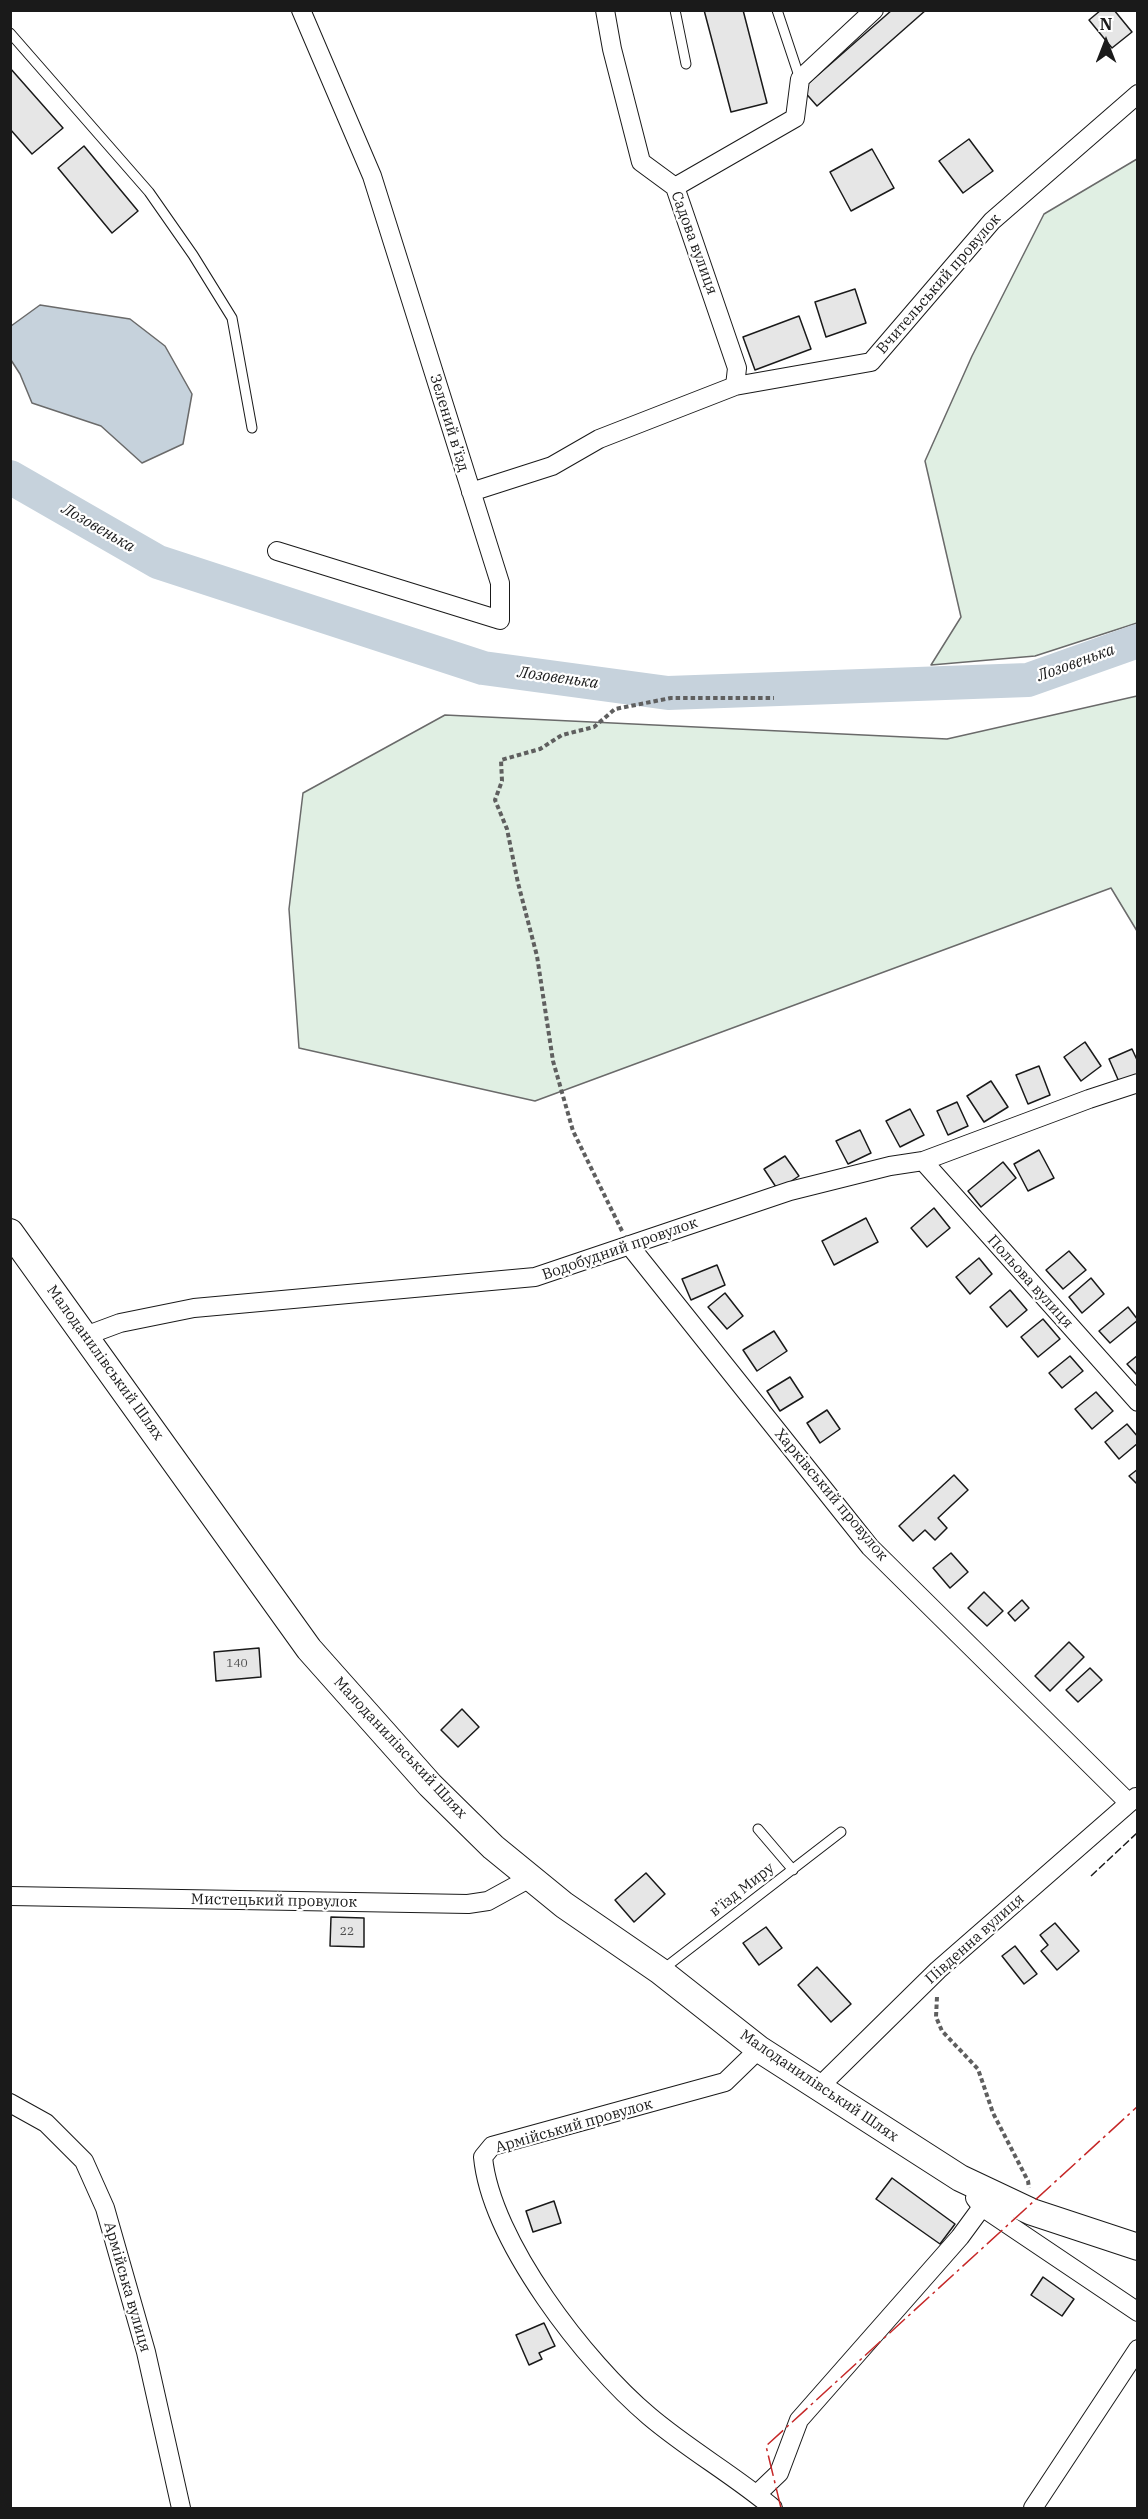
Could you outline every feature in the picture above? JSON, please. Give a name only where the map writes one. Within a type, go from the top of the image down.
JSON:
[{"type":"main road","name":"Малоданилівський Шлях","points":[[14,1243],[85,1336],[309,1649],[430,1785],[493,1847],[564,1905],[660,1971],[759,2049],[960,2178],[1032,2212],[1137,2247]]},
{"type":"street","name":"Зелений в’їзд","points":[[277,551],[500,620],[500,583],[372,176],[301,10]]},
{"type":"street","name":"Садова вулиця","points":[[605,10],[612,49],[641,162],[675,187],[737,368],[735,386]]},
{"type":"street","points":[[675,187],[795,118],[800,79],[874,10]]},
{"type":"street","name":"Вчительський провулок","points":[[471,492],[552,466],[599,439],[735,386],[871,363],[992,221],[1137,94]]},
{"type":"street","name":"Водобудний провулок","points":[[85,1336],[120,1323],[194,1308],[535,1278],[790,1191],[890,1166],[923,1161],[1137,1083]]},
{"type":"street","name":"Польова вулиця","points":[[923,1161],[1137,1402]]},
{"type":"street","name":"Харківський провулок","points":[[629,1245],[870,1547],[1133,1800]]},
{"type":"street","name":"Південна вулиця","points":[[818,2088],[938,1970],[1133,1800]]},
{"type":"street","name":"Мистецький провулок","points":[[10,1896],[468,1904],[488,1901],[530,1878]]},
{"type":"street","name":"Армійський провулок","points":[[759,2049],[725,2082],[492,2146],[483,2157],[485,2176],[496,2210],[520,2257],[559,2316],[604,2374],[648,2416],[696,2454],[757,2494],[773,2508]]},
{"type":"street","name":"Армійська вулиця","points":[[10,2103],[46,2123],[84,2161],[105,2208],[146,2352],[181,2508]]},
{"type":"street","points":[[960,2178],[982,2207],[1137,2312]]},
{"type":"street","points":[[757,2494],[779,2473],[799,2420],[960,2237],[982,2207]]},
{"type":"street","points":[[1033,2508],[1137,2349]]},
{"type":"lane","points":[[675,10],[686,64]]},
{"type":"lane","points":[[777,10],[800,79]]},
{"type":"lane","points":[[10,33],[149,192],[221,300],[232,318],[252,428]]},
{"type":"lane","points":[[758,1829],[793,1870]]},
{"type":"lane","name":"в’їзд Миру","points":[[660,1971],[841,1832]]},
{"type":"path","points":[[629,1245],[573,1131],[553,1061],[537,956],[507,829],[495,800],[502,781],[501,760],[540,749],[562,735],[594,727],[615,709],[670,698],[774,698]]},
{"type":"path","points":[[938,1970],[936,2017],[942,2031],[978,2068],[993,2113],[1028,2181],[1032,2212]]},
{"type":"green space","points":[[1137,159],[1137,623],[1035,656],[931,665],[961,617],[925,461],[972,356],[1044,214]]},
{"type":"green space","points":[[1137,696],[1137,931],[1111,888],[535,1101],[299,1048],[289,909],[303,793],[445,715],[947,739]]},
{"type":"shaded area","points":[[40,305],[130,319],[165,346],[192,394],[183,444],[142,463],[101,426],[32,403],[20,374],[11,360],[11,326]]},
{"type":"building","points":[[704,10],[743,10],[767,103],[731,112]]},
{"type":"building","points":[[892,10],[926,10],[817,106],[802,89]]},
{"type":"building","points":[[1101,10],[1114,10],[1132,32],[1112,48],[1089,20]]},
{"type":"building","points":[[10,68],[63,128],[32,154],[10,129]]},
{"type":"building","points":[[969,139],[993,171],[963,193],[939,161]]},
{"type":"building","points":[[84,146],[138,211],[112,233],[58,168]]},
{"type":"building","points":[[872,149],[894,188],[851,211],[830,172]]},
{"type":"building","points":[[855,289],[866,323],[826,337],[815,302]]},
{"type":"building","points":[[799,316],[811,349],[755,370],[743,337]]},
{"type":"building","points":[[1085,1042],[1101,1066],[1081,1081],[1064,1057]]},
{"type":"building","points":[[1132,1049],[1138,1062],[1138,1077],[1120,1084],[1109,1059]]},
{"type":"building","points":[[1039,1066],[1050,1095],[1028,1104],[1016,1075]]},
{"type":"building","points":[[991,1081],[1008,1107],[984,1122],[967,1096]]},
{"type":"building","points":[[957,1102],[968,1126],[948,1135],[937,1111]]},
{"type":"building","points":[[910,1109],[924,1135],[900,1147],[886,1121]]},
{"type":"building","points":[[860,1130],[871,1153],[848,1164],[836,1141]]},
{"type":"building","points":[[1039,1150],[1054,1178],[1028,1191],[1014,1164]]},
{"type":"building","points":[[785,1156],[799,1176],[778,1190],[764,1169]]},
{"type":"building","points":[[1003,1162],[1016,1178],[981,1207],[968,1191]]},
{"type":"building","points":[[934,1208],[950,1228],[927,1247],[911,1228]]},
{"type":"building","points":[[866,1218],[878,1242],[834,1265],[822,1241]]},
{"type":"building","points":[[1069,1251],[1086,1270],[1063,1289],[1046,1270]]},
{"type":"building","points":[[979,1258],[992,1274],[970,1294],[956,1277]]},
{"type":"building","points":[[717,1265],[725,1285],[691,1300],[682,1279]]},
{"type":"building","points":[[1091,1278],[1104,1294],[1082,1313],[1069,1297]]},
{"type":"building","points":[[1010,1290],[1027,1310],[1007,1327],[990,1307]]},
{"type":"building","points":[[725,1293],[743,1316],[727,1329],[708,1307]]},
{"type":"building","points":[[1128,1307],[1138,1320],[1110,1343],[1099,1331]]},
{"type":"building","points":[[1043,1319],[1060,1339],[1038,1357],[1021,1337]]},
{"type":"building","points":[[774,1331],[787,1351],[757,1371],[743,1350]]},
{"type":"building","points":[[1138,1355],[1138,1376],[1127,1364]]},
{"type":"building","points":[[1070,1356],[1083,1371],[1062,1388],[1049,1373]]},
{"type":"building","points":[[790,1377],[803,1397],[780,1411],[767,1391]]},
{"type":"building","points":[[1096,1392],[1113,1411],[1092,1429],[1075,1409]]},
{"type":"building","points":[[827,1410],[840,1429],[820,1443],[807,1423]]},
{"type":"building","points":[[1127,1424],[1138,1437],[1138,1443],[1119,1459],[1105,1442]]},
{"type":"building","points":[[1138,1469],[1138,1485],[1129,1476]]},
{"type":"building","points":[[954,1475],[968,1490],[938,1518],[947,1528],[935,1540],[925,1530],[913,1541],[899,1526]]},
{"type":"building","points":[[951,1553],[968,1572],[950,1588],[933,1568]]},
{"type":"building","points":[[984,1592],[1003,1611],[987,1626],[968,1608]]},
{"type":"building","points":[[1022,1600],[1029,1608],[1015,1621],[1008,1613]]},
{"type":"building","points":[[1069,1642],[1084,1657],[1050,1691],[1035,1676]]},
{"type":"building","points":[[259,1648],[261,1677],[216,1681],[214,1652]]},
{"type":"building","points":[[1090,1668],[1102,1680],[1078,1702],[1066,1690]]},
{"type":"building","points":[[462,1709],[479,1727],[458,1747],[441,1730]]},
{"type":"building","points":[[646,1873],[665,1894],[634,1922],[615,1900]]},
{"type":"building","points":[[331,1917],[364,1918],[364,1947],[330,1946]]},
{"type":"building","points":[[1055,1923],[1079,1951],[1057,1970],[1041,1951],[1048,1945],[1040,1935]]},
{"type":"building","points":[[766,1927],[782,1948],[759,1965],[743,1943]]},
{"type":"building","points":[[1015,1946],[1037,1974],[1024,1984],[1002,1956]]},
{"type":"building","points":[[817,1967],[851,2004],[831,2022],[798,1985]]},
{"type":"building","points":[[892,2178],[955,2224],[940,2244],[876,2199]]},
{"type":"building","points":[[554,2201],[561,2223],[533,2232],[526,2211]]},
{"type":"building","points":[[1043,2277],[1074,2299],[1062,2316],[1031,2295]]},
{"type":"building","points":[[544,2323],[555,2346],[539,2353],[542,2359],[529,2365],[516,2335]]},
{"type":"waterway","name":"Лозовенька","points":[[10,477],[158,562],[483,668],[668,693],[1028,680],[1138,641]]},
{"type":"fence","points":[[1091,1876],[1138,1832]]},
{"type":"power","points":[[781,2508],[766,2446],[1138,2106]]}]
